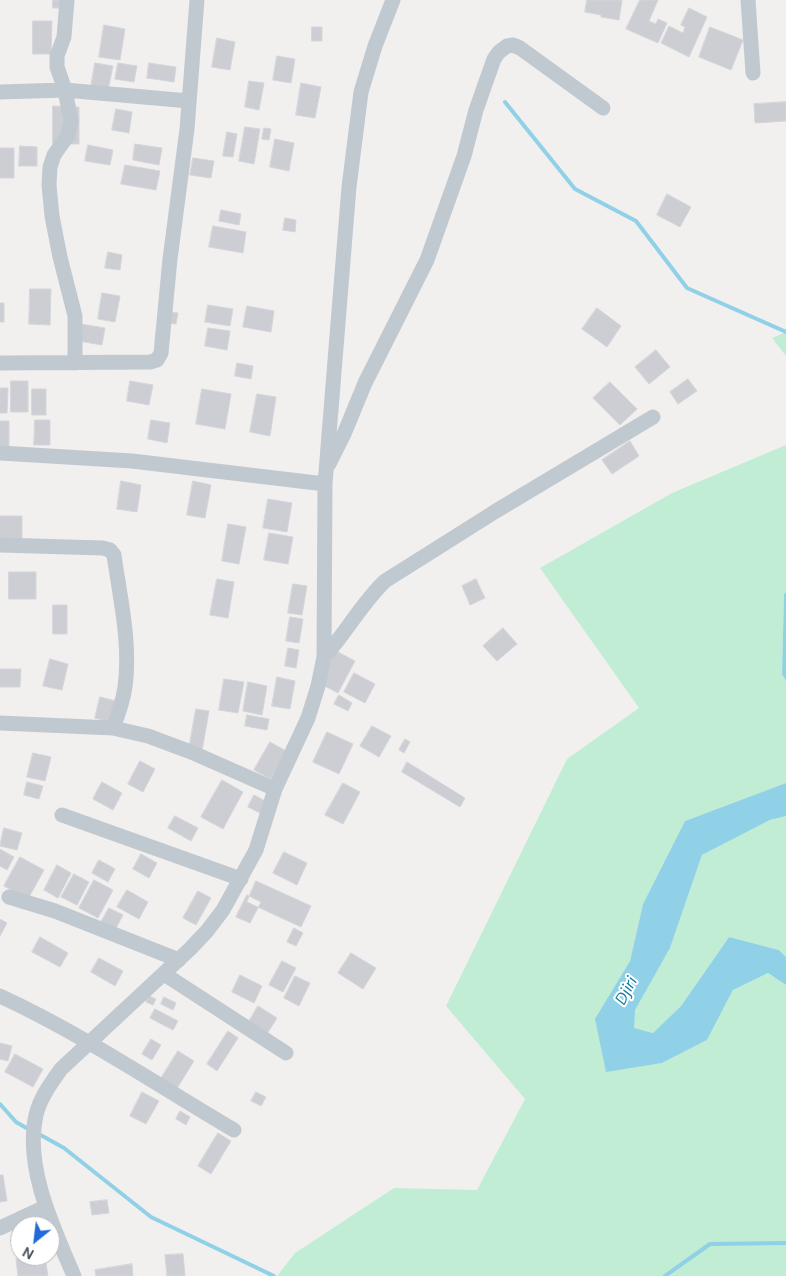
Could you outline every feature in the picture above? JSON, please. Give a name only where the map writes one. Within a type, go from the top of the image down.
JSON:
[{"type":"street","points":[[67,0],[64,36],[57,56],[57,67],[65,90],[71,121],[68,135],[54,155],[50,166],[49,185],[52,216],[74,316],[75,362]]},
{"type":"street","points":[[0,363],[150,362],[157,360],[161,353],[189,101],[197,0]]},
{"type":"street","points":[[74,1276],[44,1207],[33,1145],[36,1115],[44,1095],[61,1068],[179,960],[207,931],[223,910],[256,850],[275,789],[308,718],[318,686],[324,657],[324,484],[349,187],[361,92],[375,46],[394,0]]},
{"type":"street","points":[[748,0],[753,73]]},
{"type":"street","points":[[326,468],[344,434],[365,383],[427,260],[464,156],[487,77],[499,52],[507,46],[513,45],[520,48],[603,108]]},
{"type":"street","points":[[0,92],[65,90],[189,101]]},
{"type":"street","points":[[324,657],[339,640],[373,592],[385,581],[496,511],[653,417]]},
{"type":"street","points":[[0,453],[132,460],[324,484]]},
{"type":"street","points":[[0,545],[103,548],[110,550],[114,555],[128,650],[122,704],[113,728]]},
{"type":"street","points":[[0,723],[113,728],[191,752],[275,789]]},
{"type":"street","points":[[62,815],[241,879]]},
{"type":"street","points":[[8,897],[55,912],[179,960]]},
{"type":"street","points":[[164,974],[286,1053]]},
{"type":"street","points":[[0,996],[90,1042],[136,1072],[234,1130]]},
{"type":"street","points":[[0,1228],[44,1207]]},
{"type":"green space","points":[[786,332],[786,356],[772,338]]},
{"type":"green space","points":[[786,445],[786,592],[784,594],[782,674],[786,681],[786,783],[685,821],[643,904],[630,961],[596,1019],[606,1071],[662,1063],[707,1040],[733,990],[768,973],[786,985],[786,1276],[277,1276],[295,1253],[394,1188],[477,1190],[525,1099],[446,1006],[567,759],[639,708],[540,568],[672,493]]},
{"type":"green space","points":[[786,816],[786,957],[779,950],[729,937],[681,1006],[653,1033],[634,1028],[634,1010],[670,948],[702,855],[770,820]]},
{"type":"water","points":[[786,592],[786,681],[782,674],[784,594]]},
{"type":"water","name":"Djiri","points":[[786,783],[786,816],[770,820],[702,855],[670,948],[635,1010],[634,1028],[653,1033],[681,1006],[729,937],[779,950],[786,957],[786,985],[768,973],[733,990],[707,1040],[662,1063],[606,1072],[595,1019],[630,961],[643,904],[685,821]]},
{"type":"building","points":[[53,0],[73,0],[73,8],[53,8]]},
{"type":"building","points":[[587,0],[622,0],[619,20],[585,12]]},
{"type":"building","points":[[640,0],[658,0],[649,21],[656,24],[658,19],[667,23],[658,43],[626,29]]},
{"type":"building","points":[[689,8],[707,17],[689,57],[661,43],[669,26],[683,33],[685,27],[681,25]]},
{"type":"building","points":[[33,21],[52,21],[51,54],[33,54]]},
{"type":"building","points":[[104,25],[125,29],[120,60],[99,57]]},
{"type":"building","points":[[312,27],[322,27],[322,41],[312,41]]},
{"type":"building","points":[[710,27],[743,40],[731,70],[699,57]]},
{"type":"building","points":[[217,38],[235,42],[230,70],[212,67]]},
{"type":"building","points":[[277,56],[295,59],[291,83],[273,80]]},
{"type":"building","points":[[95,63],[113,66],[108,90],[91,87]]},
{"type":"building","points":[[118,63],[137,66],[134,82],[115,79]]},
{"type":"building","points":[[149,63],[176,67],[174,82],[147,78]]},
{"type":"building","points":[[249,81],[264,83],[259,110],[245,107]]},
{"type":"building","points":[[301,83],[321,87],[315,118],[296,115]]},
{"type":"building","points":[[786,102],[786,121],[755,123],[754,104]]},
{"type":"building","points":[[53,106],[79,107],[79,144],[53,144]]},
{"type":"building","points":[[116,109],[132,112],[129,133],[112,130]]},
{"type":"building","points":[[245,127],[260,129],[254,164],[239,161]]},
{"type":"building","points":[[264,128],[271,129],[269,140],[262,139]]},
{"type":"building","points":[[227,132],[237,134],[233,157],[223,156]]},
{"type":"building","points":[[275,139],[294,143],[289,171],[270,167]]},
{"type":"building","points":[[135,144],[162,148],[159,165],[133,160]]},
{"type":"building","points":[[88,145],[113,150],[110,165],[85,161]]},
{"type":"building","points":[[20,146],[37,147],[37,166],[19,166]]},
{"type":"building","points":[[0,148],[14,148],[14,178],[0,178]]},
{"type":"building","points":[[193,158],[214,161],[211,178],[190,175]]},
{"type":"building","points":[[125,165],[160,171],[156,190],[121,184]]},
{"type":"building","points":[[667,194],[691,207],[680,227],[657,215]]},
{"type":"building","points":[[221,210],[241,214],[239,225],[219,221]]},
{"type":"building","points":[[285,218],[296,220],[295,232],[283,230]]},
{"type":"building","points":[[213,226],[246,232],[243,253],[209,247]]},
{"type":"building","points":[[108,252],[122,255],[120,270],[105,268]]},
{"type":"building","points":[[30,289],[51,289],[50,325],[29,324]]},
{"type":"building","points":[[102,293],[120,296],[115,322],[98,319]]},
{"type":"building","points":[[0,303],[4,303],[4,322],[0,322]]},
{"type":"building","points":[[208,305],[233,309],[230,326],[205,322]]},
{"type":"building","points":[[247,306],[274,311],[271,332],[243,327]]},
{"type":"building","points":[[597,308],[621,326],[607,347],[582,329]]},
{"type":"building","points":[[169,312],[178,313],[176,324],[167,323]]},
{"type":"building","points":[[81,324],[105,328],[102,345],[78,341]]},
{"type":"building","points":[[208,328],[230,331],[227,350],[205,346]]},
{"type":"building","points":[[656,350],[670,367],[649,384],[635,367]]},
{"type":"building","points":[[237,363],[253,366],[251,379],[235,376]]},
{"type":"building","points":[[688,379],[697,391],[678,404],[670,392]]},
{"type":"building","points":[[11,381],[28,381],[28,412],[11,412]]},
{"type":"building","points":[[130,381],[153,385],[149,405],[127,401]]},
{"type":"building","points":[[610,382],[637,409],[620,425],[593,398]]},
{"type":"building","points":[[0,388],[8,388],[7,413],[0,413]]},
{"type":"building","points":[[32,389],[46,389],[46,415],[32,415]]},
{"type":"building","points":[[202,389],[231,394],[225,429],[196,424]]},
{"type":"building","points":[[257,394],[276,397],[270,436],[250,432]]},
{"type":"building","points":[[35,420],[50,420],[50,445],[34,445]]},
{"type":"building","points":[[151,420],[170,423],[167,443],[148,439]]},
{"type":"building","points":[[0,421],[9,421],[9,448],[0,448]]},
{"type":"building","points":[[630,441],[639,456],[612,474],[602,460]]},
{"type":"building","points":[[121,481],[141,485],[137,512],[117,509]]},
{"type":"building","points":[[193,481],[211,485],[205,518],[187,515]]},
{"type":"building","points":[[268,499],[292,503],[287,532],[263,528]]},
{"type":"building","points":[[0,516],[22,516],[22,541],[0,541]]},
{"type":"building","points":[[228,524],[246,527],[239,564],[222,561]]},
{"type":"building","points":[[269,533],[293,537],[288,564],[264,560]]},
{"type":"building","points":[[9,572],[36,572],[36,599],[9,599]]},
{"type":"building","points":[[217,579],[234,582],[228,618],[210,615]]},
{"type":"building","points":[[476,579],[485,598],[470,605],[462,586]]},
{"type":"building","points":[[293,584],[307,586],[302,615],[288,613]]},
{"type":"building","points":[[53,605],[67,605],[67,634],[53,634]]},
{"type":"building","points":[[290,617],[303,619],[299,643],[286,641]]},
{"type":"building","points":[[503,628],[517,644],[497,661],[483,646]]},
{"type":"building","points":[[288,648],[299,650],[296,668],[285,666]]},
{"type":"building","points":[[336,651],[355,661],[338,693],[319,683]]},
{"type":"building","points":[[50,659],[68,664],[62,690],[43,686]]},
{"type":"building","points":[[0,669],[21,669],[20,687],[0,687]]},
{"type":"building","points":[[354,673],[375,684],[365,703],[344,692]]},
{"type":"building","points":[[277,677],[295,681],[290,709],[272,706]]},
{"type":"building","points":[[224,679],[244,682],[238,713],[219,710]]},
{"type":"building","points":[[248,682],[267,686],[262,715],[243,711]]},
{"type":"building","points":[[339,695],[352,703],[348,711],[334,704]]},
{"type":"building","points":[[100,697],[116,701],[110,722],[95,718]]},
{"type":"building","points":[[196,709],[209,711],[202,751],[189,749]]},
{"type":"building","points":[[247,715],[269,719],[267,730],[245,726]]},
{"type":"building","points":[[372,726],[391,736],[379,757],[360,746]]},
{"type":"building","points":[[327,732],[353,744],[339,774],[313,762]]},
{"type":"building","points":[[405,739],[410,742],[404,753],[399,750]]},
{"type":"building","points":[[270,742],[286,751],[271,779],[254,770]]},
{"type":"building","points":[[33,753],[51,757],[45,781],[27,777]]},
{"type":"building","points":[[140,761],[155,769],[143,792],[128,784]]},
{"type":"building","points":[[407,762],[465,798],[460,807],[402,772]]},
{"type":"building","points":[[222,780],[243,792],[223,829],[201,817]]},
{"type":"building","points":[[27,782],[43,786],[39,799],[24,795]]},
{"type":"building","points":[[102,782],[122,793],[113,810],[93,799]]},
{"type":"building","points":[[343,783],[360,792],[343,824],[325,815]]},
{"type":"building","points":[[254,795],[267,802],[260,813],[248,807]]},
{"type":"building","points":[[175,816],[198,828],[191,841],[168,828]]},
{"type":"building","points":[[4,828],[22,833],[17,850],[0,846]]},
{"type":"building","points":[[0,849],[14,857],[7,870],[0,866]]},
{"type":"building","points":[[284,852],[307,863],[297,885],[273,873]]},
{"type":"building","points":[[141,854],[157,863],[149,878],[133,869]]},
{"type":"building","points":[[20,857],[44,870],[28,899],[4,886]]},
{"type":"building","points":[[99,860],[115,869],[108,882],[92,873]]},
{"type":"building","points":[[57,865],[71,873],[58,898],[44,890]]},
{"type":"building","points":[[74,874],[89,882],[77,905],[61,897]]},
{"type":"building","points":[[94,880],[113,890],[98,918],[79,908]]},
{"type":"building","points":[[256,881],[311,906],[301,927],[247,902]]},
{"type":"building","points":[[127,890],[148,902],[139,919],[117,907]]},
{"type":"building","points":[[198,891],[211,898],[196,925],[183,918]]},
{"type":"building","points":[[247,895],[261,902],[250,923],[236,917]]},
{"type":"building","points":[[109,908],[123,915],[115,930],[101,922]]},
{"type":"building","points":[[0,919],[7,923],[0,936]]},
{"type":"building","points":[[294,928],[303,933],[296,946],[287,942]]},
{"type":"building","points":[[40,937],[68,953],[60,967],[32,952]]},
{"type":"building","points":[[351,953],[376,968],[363,989],[338,973]]},
{"type":"building","points":[[99,958],[123,971],[115,986],[91,972]]},
{"type":"building","points":[[282,961],[296,968],[283,992],[269,985]]},
{"type":"building","points":[[240,975],[262,986],[254,1003],[232,992]]},
{"type":"building","points":[[295,976],[310,983],[299,1006],[284,998]]},
{"type":"building","points":[[149,996],[156,999],[153,1005],[146,1002]]},
{"type":"building","points":[[164,997],[176,1003],[173,1010],[161,1004]]},
{"type":"building","points":[[258,1006],[277,1018],[267,1034],[248,1023]]},
{"type":"building","points":[[155,1009],[178,1021],[173,1030],[150,1018]]},
{"type":"building","points":[[228,1031],[238,1038],[217,1071],[207,1064]]},
{"type":"building","points":[[151,1039],[161,1045],[152,1060],[142,1054]]},
{"type":"building","points":[[0,1043],[12,1046],[8,1061],[0,1059]]},
{"type":"building","points":[[178,1051],[194,1061],[176,1090],[160,1080]]},
{"type":"building","points":[[15,1054],[43,1069],[33,1087],[5,1072]]},
{"type":"building","points":[[142,1092],[159,1101],[146,1124],[130,1116]]},
{"type":"building","points":[[256,1092],[266,1097],[261,1106],[251,1101]]},
{"type":"building","points":[[180,1111],[190,1117],[186,1125],[176,1119]]},
{"type":"building","points":[[218,1133],[231,1141],[211,1174],[198,1166]]},
{"type":"building","points":[[0,1175],[3,1175],[7,1201],[0,1202]]},
{"type":"building","points":[[107,1200],[109,1213],[92,1215],[90,1202]]},
{"type":"building","points":[[183,1254],[185,1276],[167,1276],[165,1255]]},
{"type":"building","points":[[132,1264],[133,1276],[96,1276],[95,1270]]},
{"type":"building","points":[[17,1266],[46,1266],[48,1276],[18,1276]]},
{"type":"waterway","points":[[505,102],[575,189],[636,221],[687,288],[786,332]]},
{"type":"waterway","points":[[0,1104],[16,1122],[30,1130]]},
{"type":"waterway","points":[[37,1133],[64,1148],[151,1217],[274,1276]]},
{"type":"waterway","points":[[665,1276],[710,1244],[786,1243]]}]
